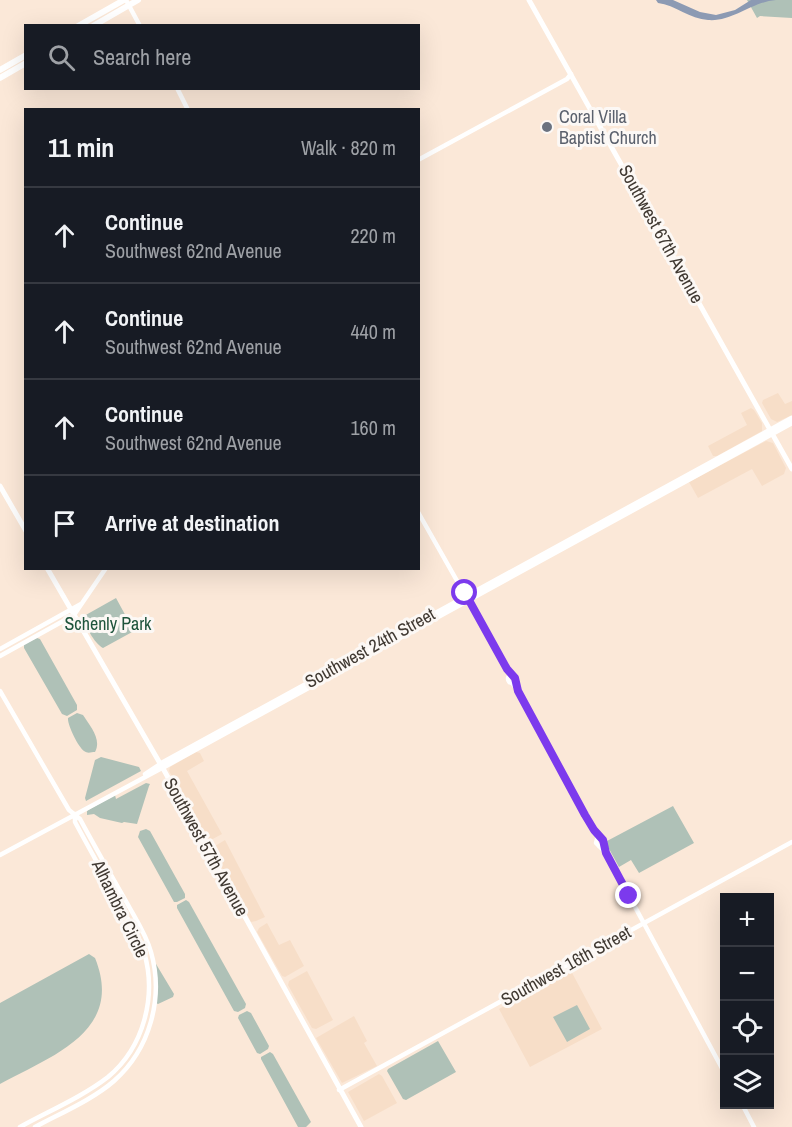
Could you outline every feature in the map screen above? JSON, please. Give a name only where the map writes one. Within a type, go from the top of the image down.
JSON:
[{"type":"main road","points":[[82,24],[126,2],[138,0]]},
{"type":"main road","name":"Southwest 67th Avenue","points":[[529,0],[792,469]]},
{"type":"main road","points":[[96,24],[126,2]]},
{"type":"main road","points":[[0,70],[24,56]]},
{"type":"main road","points":[[0,78],[24,64]]},
{"type":"main road","name":"Southwest 24th Street","points":[[161,766],[792,418]]},
{"type":"main road","name":"Southwest 24th Street","points":[[772,431],[792,423]]},
{"type":"main road","points":[[0,486],[24,528]]},
{"type":"main road","name":"Southwest 57th Avenue","points":[[48,570],[161,766],[361,1127]]},
{"type":"street","points":[[126,2],[140,24]]},
{"type":"street","points":[[420,159],[567,79],[571,74]]},
{"type":"street","points":[[178,90],[188,108]]},
{"type":"street","points":[[420,515],[468,598],[594,830],[598,839],[596,844],[601,845],[606,853],[720,1065]]},
{"type":"street","points":[[0,656],[73,612],[83,602],[105,570]]},
{"type":"street","points":[[0,649],[73,612]]},
{"type":"street","name":"Alhambra Circle","points":[[0,691],[69,810],[80,819],[139,925],[152,953],[155,979],[154,1006],[149,1028],[136,1055],[122,1073],[104,1088],[35,1127]]},
{"type":"street","name":"Southwest 24th Street","points":[[0,855],[161,766]]},
{"type":"street","name":"Alhambra Circle","points":[[20,1127],[98,1084],[116,1069],[131,1050],[142,1028],[148,1003],[148,976],[142,946],[75,822],[75,814]]},
{"type":"street","name":"Southwest 16th Street","points":[[339,1090],[792,842]]},
{"type":"street","points":[[142,946],[152,953]]},
{"type":"street","points":[[745,1109],[754,1127]]},
{"type":"shaded area","points":[[778,393],[785,404],[792,401],[792,415],[777,422],[771,419],[762,403],[763,400]]},
{"type":"shaded area","points":[[751,408],[762,423],[762,431],[717,456],[713,456],[708,446],[747,425],[741,413]]},
{"type":"shaded area","points":[[766,441],[773,443],[786,468],[784,474],[762,486],[752,469],[698,498],[689,482]]},
{"type":"shaded area","points":[[196,752],[200,753],[204,761],[187,771],[222,834],[209,841],[169,771],[170,767]]},
{"type":"shaded area","points":[[225,840],[265,917],[251,922],[213,851],[215,846]]},
{"type":"shaded area","points":[[267,923],[279,945],[290,940],[304,966],[285,977],[282,976],[257,932]]},
{"type":"shaded area","points":[[570,969],[602,1029],[530,1067],[499,1009]]},
{"type":"shaded area","points":[[307,971],[333,1020],[316,1029],[312,1028],[288,985],[289,981]]},
{"type":"shaded area","points":[[354,1016],[367,1041],[364,1043],[377,1066],[342,1083],[316,1038]]},
{"type":"shaded area","points":[[379,1074],[397,1103],[364,1121],[348,1092]]},
{"type":"green space","points":[[747,0],[792,0],[792,18],[760,16],[757,18]]},
{"type":"green space","name":"Schenly Park","points":[[116,598],[134,631],[103,648],[90,634],[84,616]]},
{"type":"green space","points":[[37,638],[40,639],[77,705],[77,710],[67,716],[62,714],[24,648],[24,644]]},
{"type":"green space","points":[[77,713],[83,715],[96,737],[95,752],[84,751],[73,735],[68,718]]},
{"type":"green space","points":[[101,757],[139,767],[141,771],[86,801],[95,760]]},
{"type":"green space","points":[[146,783],[150,784],[137,824],[100,818],[94,814],[87,815],[87,811],[115,795],[116,799]]},
{"type":"green space","points":[[673,806],[694,843],[639,873],[631,860],[619,867],[607,841]]},
{"type":"green space","points":[[146,829],[150,831],[185,894],[185,898],[177,902],[174,902],[138,837],[140,831]]},
{"type":"green space","points":[[186,900],[246,1004],[245,1008],[238,1012],[234,1011],[177,908],[177,905]]},
{"type":"green space","points":[[89,954],[95,958],[102,984],[100,1005],[92,1023],[78,1038],[60,1051],[0,1084],[0,1003]]},
{"type":"green space","points":[[156,964],[174,994],[173,997],[158,1004],[156,1003]]},
{"type":"green space","points":[[577,1005],[590,1029],[567,1042],[553,1017]]},
{"type":"green space","points":[[247,1011],[251,1013],[269,1046],[260,1054],[257,1053],[238,1018]]},
{"type":"green space","points":[[438,1041],[456,1072],[406,1100],[403,1099],[388,1069]]},
{"type":"green space","points":[[270,1052],[311,1122],[306,1127],[298,1127],[261,1059]]},
{"type":"water","points":[[656,0],[673,0],[700,12],[716,15],[735,10],[751,0],[776,0],[758,4],[726,18],[708,20],[658,3]]},
{"type":"place","name":"Coral Villa Baptist Church","points":[[547,127]]},
{"type":"route","points":[[465,593],[507,669],[515,678],[518,691],[585,815],[603,840],[606,853],[629,896]]}]
